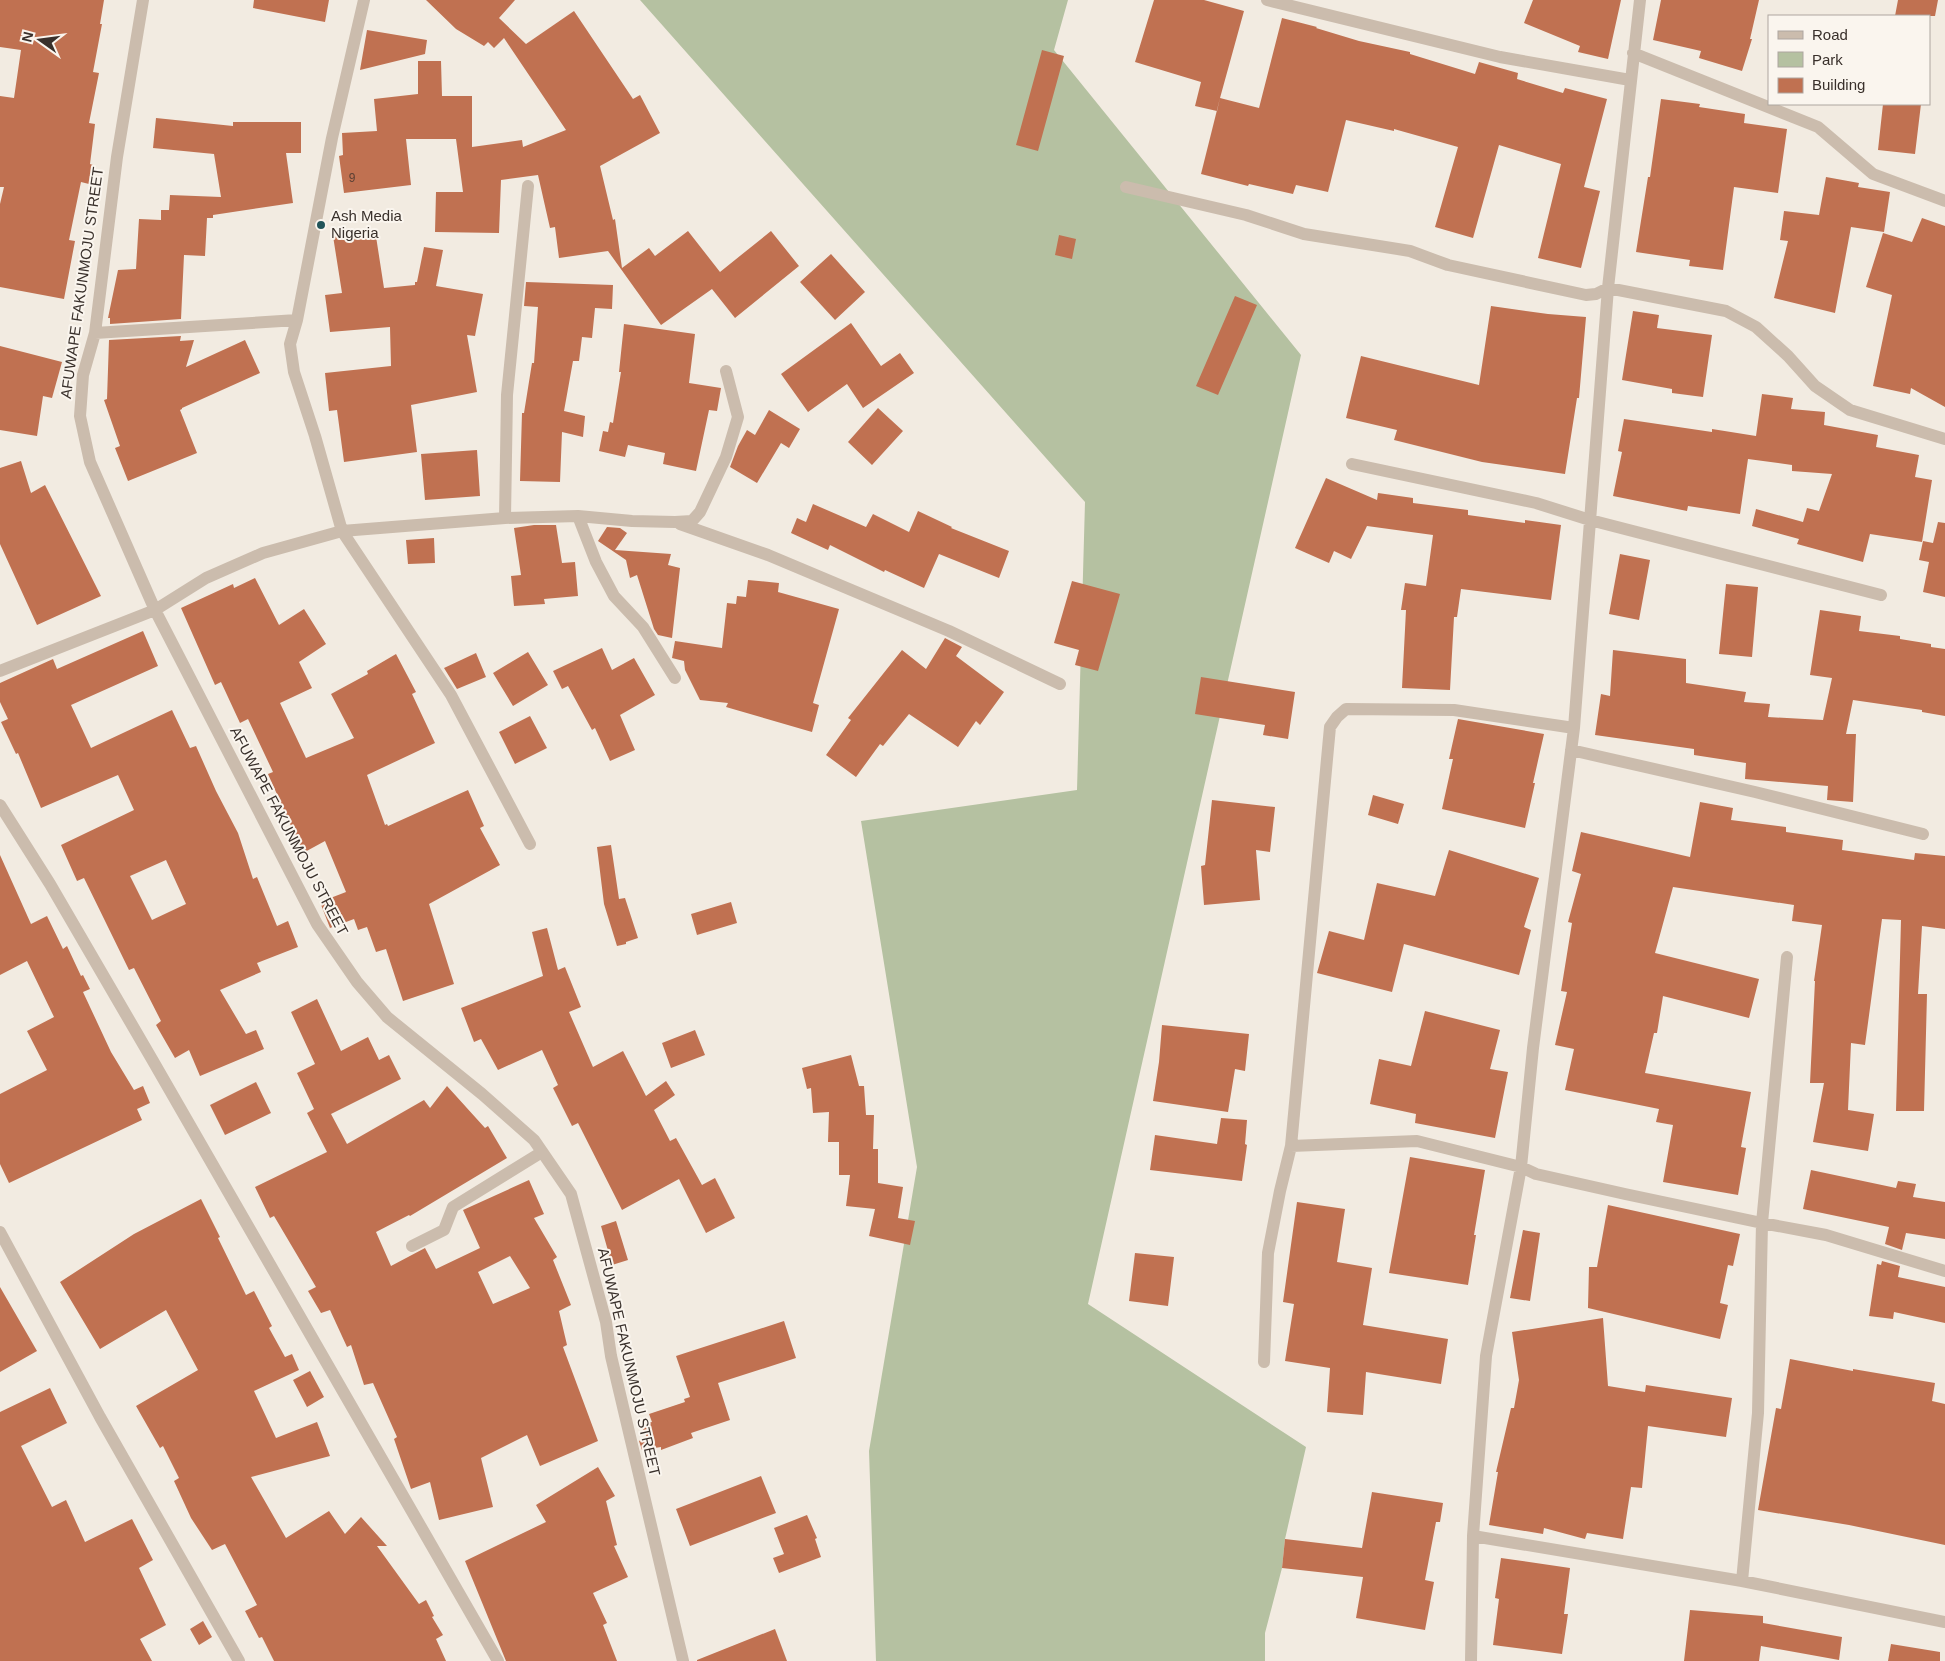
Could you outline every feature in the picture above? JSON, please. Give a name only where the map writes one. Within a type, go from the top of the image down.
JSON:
[{"type":"street","name":"AFUWAPE FAKUNMOJU STREET","points":[[143,0],[116,157],[95,333],[83,375],[80,416],[90,462],[155,610],[317,924],[357,982],[387,1017],[482,1094],[534,1140],[571,1194],[606,1322],[611,1356],[683,1661]]},
{"type":"street","points":[[364,0],[332,138],[297,320],[290,344],[294,372],[315,436],[342,531],[451,694],[530,844]]},
{"type":"street","points":[[1267,0],[1500,56],[1630,80]]},
{"type":"street","points":[[1470,1661],[1473,1536],[1486,1356],[1521,1167],[1533,1048],[1572,750],[1608,288],[1640,0]]},
{"type":"street","points":[[1633,53],[1818,128],[1873,174],[1945,201]]},
{"type":"street","points":[[506,518],[507,395],[528,186]]},
{"type":"street","points":[[1126,187],[1246,215],[1304,234],[1410,251],[1448,265],[1586,295],[1596,294],[1608,288],[1726,311],[1756,327],[1788,356],[1815,386],[1850,410],[1945,440]]},
{"type":"street","points":[[95,333],[297,320]]},
{"type":"street","points":[[0,671],[155,610],[206,578],[263,553],[342,531],[506,518],[578,516],[632,521],[675,522],[692,520],[700,512],[726,456],[738,417],[726,371]]},
{"type":"street","points":[[1352,464],[1536,503],[1590,520],[1881,595]]},
{"type":"street","points":[[578,516],[596,562],[614,596],[643,627],[675,678]]},
{"type":"street","points":[[675,522],[777,558],[949,631],[1060,684]]},
{"type":"street","points":[[1264,1362],[1268,1253],[1291,1146],[1330,727],[1346,709],[1454,710],[1574,728]]},
{"type":"street","points":[[1572,750],[1755,792],[1923,834]]},
{"type":"street","points":[[0,805],[50,884],[139,1036],[498,1661]]},
{"type":"street","points":[[1742,1581],[1758,1413],[1762,1223],[1786,957]]},
{"type":"street","points":[[1291,1146],[1417,1141],[1521,1167],[1536,1174],[1762,1223],[1826,1234],[1945,1271]]},
{"type":"street","points":[[412,1246],[444,1230],[453,1207],[542,1152]]},
{"type":"street","points":[[0,1232],[238,1661]]},
{"type":"street","points":[[1473,1536],[1742,1581],[1945,1622]]},
{"type":"green space","points":[[640,0],[1068,0],[1054,50],[1301,355],[1088,1304],[1306,1447],[1285,1539],[1282,1568],[1265,1633],[1265,1661],[876,1661],[869,1451],[917,1167],[861,821],[1077,790],[1085,502]]},
{"type":"building","points":[[0,0],[104,0],[100,24],[102,24],[93,72],[99,73],[89,123],[95,124],[90,164],[93,165],[89,184],[81,182],[69,240],[75,241],[64,299],[0,287],[0,204],[4,187],[0,187],[0,96],[14,98],[21,50],[0,47]]},
{"type":"building","points":[[254,0],[329,0],[325,22],[253,8]]},
{"type":"building","points":[[426,0],[515,0],[499,18],[526,44],[574,11],[633,99],[640,95],[660,133],[600,166],[613,220],[615,219],[622,268],[649,248],[655,256],[688,231],[720,272],[771,231],[799,266],[735,318],[712,289],[661,325],[608,251],[559,258],[555,227],[550,228],[538,175],[501,180],[499,233],[435,232],[436,192],[463,192],[456,139],[406,139],[411,185],[344,193],[339,156],[343,155],[342,133],[377,131],[374,99],[418,94],[418,61],[441,61],[442,96],[472,96],[472,147],[522,140],[523,147],[566,130],[504,38],[494,48],[488,42],[484,46],[456,29]]},
{"type":"building","points":[[1154,0],[1204,0],[1244,11],[1220,98],[1259,108],[1282,18],[1359,41],[1410,52],[1410,54],[1475,74],[1479,62],[1518,73],[1517,79],[1563,93],[1565,88],[1607,99],[1584,187],[1600,191],[1581,268],[1538,258],[1561,164],[1499,145],[1473,238],[1435,227],[1458,147],[1394,129],[1394,131],[1346,120],[1328,192],[1296,185],[1293,194],[1249,184],[1248,186],[1201,174],[1217,111],[1195,106],[1201,82],[1135,62]]},
{"type":"building","points":[[1533,0],[1621,0],[1608,59],[1578,52],[1580,46],[1524,23]]},
{"type":"building","points":[[1661,0],[1759,0],[1750,39],[1752,39],[1742,71],[1699,58],[1701,51],[1653,40]]},
{"type":"building","points":[[1898,0],[1938,0],[1935,16],[1895,15]]},
{"type":"building","points":[[367,30],[427,40],[425,54],[360,70]]},
{"type":"building","points":[[1042,50],[1064,56],[1038,151],[1016,145]]},
{"type":"building","points":[[1661,99],[1700,104],[1699,107],[1745,114],[1744,123],[1787,129],[1778,193],[1734,187],[1723,270],[1689,266],[1690,260],[1636,252],[1648,177],[1650,177]]},
{"type":"building","points":[[1883,105],[1921,105],[1915,154],[1878,150]]},
{"type":"building","points":[[156,118],[233,126],[233,122],[301,122],[301,153],[286,153],[293,203],[213,215],[213,218],[207,218],[205,256],[184,255],[181,319],[110,324],[110,318],[108,318],[118,270],[136,269],[139,219],[161,220],[161,210],[169,210],[170,195],[221,197],[214,154],[153,148]]},
{"type":"building","points":[[1826,177],[1859,183],[1858,187],[1890,192],[1884,232],[1851,227],[1835,313],[1774,298],[1788,241],[1780,240],[1784,211],[1819,215]]},
{"type":"building","points":[[1922,218],[1945,226],[1945,407],[1911,388],[1910,394],[1873,386],[1892,295],[1866,287],[1883,233],[1912,242]]},
{"type":"building","points":[[375,230],[384,288],[415,285],[424,247],[443,250],[436,286],[483,294],[475,336],[467,335],[477,392],[411,405],[417,452],[344,462],[337,410],[329,411],[325,373],[391,366],[390,327],[330,332],[325,295],[342,293],[333,236]]},
{"type":"building","points":[[1059,235],[1076,239],[1072,259],[1055,255]]},
{"type":"building","points":[[831,254],[865,292],[835,320],[800,282]]},
{"type":"building","points":[[526,282],[613,285],[612,309],[595,308],[592,338],[582,337],[579,361],[573,361],[564,411],[585,416],[583,437],[562,432],[560,482],[520,481],[522,413],[524,413],[532,363],[534,363],[538,307],[524,306]]},
{"type":"building","points":[[1235,296],[1257,305],[1218,395],[1196,386]]},
{"type":"building","points":[[1491,306],[1586,317],[1579,398],[1577,398],[1565,474],[1482,462],[1394,440],[1397,430],[1346,418],[1361,356],[1479,385]]},
{"type":"building","points":[[1633,311],[1659,315],[1657,328],[1712,335],[1703,397],[1672,393],[1672,389],[1622,380]]},
{"type":"building","points":[[851,323],[881,366],[900,353],[914,373],[863,408],[847,384],[808,412],[781,374]]},
{"type":"building","points":[[624,324],[695,334],[689,383],[721,388],[717,411],[709,410],[696,471],[663,464],[665,453],[628,445],[625,457],[599,451],[603,431],[608,432],[610,422],[613,423],[621,372],[619,372]]},
{"type":"building","points":[[181,336],[180,341],[194,340],[186,367],[245,340],[260,373],[182,408],[180,410],[197,453],[128,481],[115,448],[120,446],[104,400],[107,399],[109,340]]},
{"type":"building","points":[[0,346],[62,362],[52,398],[43,396],[37,436],[0,430]]},
{"type":"building","points":[[1762,394],[1793,398],[1791,409],[1825,412],[1824,425],[1878,435],[1876,447],[1919,455],[1915,477],[1932,480],[1922,542],[1870,534],[1863,562],[1797,544],[1799,539],[1752,526],[1756,509],[1803,522],[1807,508],[1819,511],[1832,474],[1792,471],[1792,465],[1748,459],[1740,514],[1688,506],[1687,511],[1613,496],[1622,452],[1618,451],[1624,419],[1712,432],[1712,429],[1756,436]]},
{"type":"building","points":[[878,408],[903,431],[872,465],[848,442]]},
{"type":"building","points":[[769,410],[800,429],[789,448],[781,443],[757,483],[730,467],[747,430],[755,435]]},
{"type":"building","points":[[477,450],[480,496],[425,500],[421,454]]},
{"type":"building","points":[[21,461],[31,493],[45,485],[101,596],[37,625],[0,544],[0,468]]},
{"type":"building","points":[[1326,478],[1377,500],[1378,493],[1413,498],[1413,503],[1468,510],[1468,515],[1525,523],[1525,520],[1561,525],[1551,600],[1461,589],[1457,617],[1454,617],[1450,690],[1402,688],[1406,610],[1401,610],[1405,583],[1426,586],[1433,535],[1367,526],[1351,559],[1334,551],[1329,563],[1295,548]]},
{"type":"building","points":[[813,504],[866,527],[873,514],[909,532],[918,511],[951,528],[1009,551],[999,578],[939,554],[924,588],[885,570],[884,572],[830,545],[828,550],[791,533],[797,518],[806,522]]},
{"type":"building","points":[[1938,522],[1945,523],[1945,597],[1923,592],[1929,562],[1919,560],[1923,541],[1933,543]]},
{"type":"building","points":[[534,525],[556,525],[562,563],[575,562],[578,596],[544,599],[545,604],[514,606],[511,576],[521,575],[514,528]]},
{"type":"building","points":[[607,527],[620,528],[627,533],[615,550],[671,554],[668,565],[680,568],[672,638],[658,635],[654,629],[637,575],[630,578],[626,560],[598,541]]},
{"type":"building","points":[[434,538],[435,563],[408,564],[406,540]]},
{"type":"building","points":[[1620,554],[1650,560],[1639,620],[1609,614]]},
{"type":"building","points":[[255,578],[279,625],[304,609],[326,644],[299,662],[312,688],[280,703],[306,758],[354,738],[331,694],[368,674],[367,671],[396,654],[416,692],[412,694],[435,743],[367,775],[385,825],[387,824],[388,826],[468,790],[484,826],[480,828],[500,865],[429,904],[454,984],[403,1001],[386,949],[376,952],[367,927],[358,930],[354,919],[330,928],[320,902],[346,892],[325,841],[303,853],[268,774],[273,772],[248,719],[240,723],[221,682],[215,685],[181,608],[233,584],[234,588]]},
{"type":"building","points":[[748,580],[779,583],[778,592],[839,609],[813,703],[819,705],[812,732],[726,707],[728,703],[700,700],[685,670],[684,661],[672,658],[675,641],[722,648],[727,603],[736,604],[737,596],[746,597]]},
{"type":"building","points":[[1072,581],[1120,594],[1098,671],[1075,665],[1079,650],[1054,643]]},
{"type":"building","points":[[1726,584],[1758,587],[1752,657],[1719,654]]},
{"type":"building","points":[[1820,610],[1861,616],[1859,631],[1900,636],[1900,639],[1931,644],[1931,647],[1945,649],[1945,716],[1922,712],[1922,710],[1853,700],[1846,734],[1856,734],[1853,802],[1827,800],[1828,786],[1745,779],[1746,763],[1694,755],[1694,749],[1595,735],[1601,694],[1610,696],[1613,650],[1686,659],[1686,683],[1746,692],[1744,702],[1770,704],[1768,717],[1823,720],[1832,678],[1810,675]]},
{"type":"building","points":[[143,631],[158,666],[71,705],[91,748],[172,710],[190,748],[196,746],[216,791],[238,833],[253,879],[257,877],[277,926],[288,921],[298,947],[257,963],[261,972],[220,990],[246,1034],[256,1030],[264,1049],[200,1076],[189,1050],[175,1058],[156,1025],[161,1021],[134,968],[129,970],[84,878],[77,881],[61,845],[134,810],[118,775],[41,808],[18,753],[16,754],[1,722],[8,719],[0,702],[0,683],[53,659],[57,669]],"holes":[[[166,860],[186,904],[152,920],[130,876]]]},
{"type":"building","points":[[945,638],[962,647],[956,656],[1004,692],[980,725],[976,721],[958,747],[909,714],[883,746],[880,744],[856,777],[826,755],[851,720],[848,718],[902,650],[926,669]]},
{"type":"building","points":[[602,648],[612,670],[634,658],[655,695],[620,715],[635,750],[610,761],[595,728],[592,730],[568,686],[562,689],[553,671]]},
{"type":"building","points":[[528,652],[548,685],[513,706],[493,673]]},
{"type":"building","points":[[476,653],[486,677],[457,689],[444,668]]},
{"type":"building","points":[[1201,677],[1295,692],[1288,739],[1263,735],[1265,725],[1195,714]]},
{"type":"building","points":[[530,716],[547,748],[515,764],[499,732]]},
{"type":"building","points":[[1458,719],[1544,734],[1525,828],[1442,809],[1453,759],[1449,759]]},
{"type":"building","points":[[1373,795],[1404,804],[1398,824],[1368,815]]},
{"type":"building","points":[[1212,800],[1275,807],[1270,852],[1256,850],[1260,900],[1204,905],[1201,866],[1205,865]]},
{"type":"building","points":[[1700,802],[1733,808],[1731,820],[1786,827],[1786,832],[1843,840],[1842,850],[1914,860],[1915,853],[1945,856],[1945,929],[1922,926],[1918,994],[1927,994],[1924,1111],[1896,1111],[1901,920],[1882,919],[1865,1045],[1851,1043],[1848,1110],[1874,1114],[1868,1151],[1813,1142],[1824,1083],[1810,1083],[1814,981],[1822,925],[1792,921],[1794,905],[1673,887],[1655,953],[1759,979],[1749,1018],[1663,996],[1657,1033],[1654,1033],[1645,1073],[1751,1092],[1741,1147],[1746,1148],[1738,1195],[1663,1182],[1673,1125],[1656,1122],[1659,1109],[1565,1090],[1574,1049],[1555,1045],[1567,992],[1561,991],[1572,923],[1568,922],[1581,874],[1572,871],[1581,832],[1690,857]]},
{"type":"building","points":[[611,845],[619,899],[625,898],[638,938],[617,946],[604,904],[597,847]]},
{"type":"building","points":[[1449,850],[1539,878],[1524,927],[1531,930],[1519,975],[1404,944],[1392,992],[1317,973],[1329,931],[1364,940],[1377,883],[1435,896]]},
{"type":"building","points":[[0,855],[31,924],[47,916],[63,949],[67,946],[81,976],[83,975],[90,989],[83,992],[111,1052],[134,1090],[143,1086],[150,1103],[137,1109],[142,1120],[9,1183],[0,1164],[0,1094],[47,1070],[27,1031],[54,1017],[27,961],[0,975]]},
{"type":"building","points":[[731,902],[737,923],[697,935],[691,914]]},
{"type":"building","points":[[547,928],[558,970],[565,967],[581,1007],[569,1012],[593,1067],[623,1051],[646,1096],[666,1081],[675,1095],[654,1110],[670,1141],[676,1138],[702,1185],[715,1178],[735,1218],[706,1233],[679,1179],[622,1210],[578,1123],[572,1126],[553,1088],[558,1085],[542,1050],[498,1070],[481,1039],[474,1042],[461,1008],[543,976],[532,932]]},
{"type":"building","points":[[317,999],[341,1051],[368,1037],[379,1060],[389,1055],[401,1079],[331,1114],[347,1144],[424,1100],[430,1108],[447,1086],[485,1128],[488,1126],[507,1158],[410,1216],[376,1232],[391,1266],[425,1248],[436,1269],[480,1248],[463,1210],[529,1180],[544,1214],[534,1218],[557,1257],[553,1260],[571,1305],[559,1311],[567,1345],[563,1347],[598,1441],[540,1466],[527,1435],[481,1458],[493,1507],[439,1520],[430,1482],[411,1489],[394,1439],[397,1437],[373,1383],[364,1385],[351,1345],[347,1347],[330,1310],[321,1313],[308,1291],[316,1287],[274,1216],[270,1218],[255,1187],[327,1152],[307,1113],[314,1109],[297,1073],[315,1064],[291,1012]],"holes":[[[510,1256],[530,1288],[493,1304],[478,1272]]]},
{"type":"building","points":[[1425,1011],[1500,1030],[1490,1069],[1508,1072],[1495,1138],[1415,1123],[1416,1114],[1370,1104],[1379,1059],[1411,1066]]},
{"type":"building","points":[[1162,1025],[1249,1034],[1245,1071],[1235,1069],[1228,1112],[1153,1101]]},
{"type":"building","points":[[695,1030],[705,1055],[671,1068],[662,1043]]},
{"type":"building","points":[[851,1055],[859,1086],[864,1086],[866,1115],[874,1115],[873,1149],[878,1149],[878,1183],[903,1187],[898,1218],[915,1221],[910,1245],[869,1236],[875,1209],[846,1206],[850,1175],[839,1175],[839,1142],[828,1142],[829,1112],[813,1113],[811,1088],[807,1089],[802,1068]]},
{"type":"building","points":[[256,1082],[271,1113],[225,1135],[210,1105]]},
{"type":"building","points":[[1221,1118],[1247,1120],[1245,1144],[1247,1145],[1242,1181],[1150,1170],[1155,1135],[1217,1144]]},
{"type":"building","points":[[1410,1157],[1485,1170],[1468,1285],[1389,1273]]},
{"type":"building","points":[[1811,1170],[1896,1188],[1898,1181],[1916,1184],[1913,1197],[1945,1202],[1945,1239],[1906,1233],[1902,1250],[1885,1244],[1889,1227],[1803,1209]]},
{"type":"building","points":[[201,1199],[246,1295],[254,1291],[272,1326],[269,1328],[285,1357],[292,1354],[299,1370],[254,1391],[276,1438],[317,1422],[330,1456],[251,1477],[286,1538],[329,1511],[345,1534],[361,1517],[387,1546],[377,1546],[419,1604],[426,1600],[434,1616],[432,1617],[443,1635],[436,1639],[446,1661],[274,1661],[262,1637],[259,1638],[245,1611],[257,1605],[225,1544],[212,1550],[191,1518],[174,1481],[179,1478],[163,1446],[160,1448],[136,1406],[198,1370],[166,1310],[100,1349],[60,1282],[134,1234]]},
{"type":"building","points":[[1297,1202],[1345,1209],[1337,1262],[1372,1268],[1363,1325],[1448,1339],[1441,1384],[1366,1372],[1363,1415],[1327,1412],[1330,1368],[1285,1361],[1294,1304],[1283,1302]]},
{"type":"building","points":[[1608,1205],[1740,1234],[1733,1266],[1728,1265],[1720,1303],[1728,1305],[1720,1339],[1588,1308],[1589,1267],[1597,1267]]},
{"type":"building","points":[[616,1221],[628,1260],[612,1265],[601,1226]]},
{"type":"building","points":[[1523,1230],[1540,1233],[1530,1301],[1510,1298]]},
{"type":"building","points":[[1135,1253],[1174,1257],[1168,1306],[1129,1301]]},
{"type":"building","points":[[1882,1261],[1900,1266],[1898,1277],[1945,1287],[1945,1323],[1894,1312],[1893,1319],[1869,1316],[1877,1264],[1881,1265]]},
{"type":"building","points":[[0,1287],[37,1351],[0,1372]]},
{"type":"building","points":[[1603,1318],[1608,1386],[1645,1392],[1646,1385],[1732,1398],[1726,1437],[1648,1426],[1642,1488],[1631,1487],[1623,1539],[1587,1533],[1585,1539],[1544,1528],[1543,1534],[1489,1525],[1498,1472],[1496,1472],[1511,1408],[1514,1408],[1519,1380],[1512,1332]]},
{"type":"building","points":[[784,1321],[796,1358],[718,1383],[730,1420],[691,1433],[693,1438],[661,1450],[661,1447],[642,1450],[639,1441],[647,1437],[640,1424],[652,1422],[649,1414],[685,1402],[684,1399],[690,1397],[676,1356]]},
{"type":"building","points":[[1790,1359],[1853,1371],[1853,1369],[1935,1383],[1932,1401],[1945,1404],[1945,1545],[1849,1525],[1758,1510],[1776,1408],[1781,1409]]},
{"type":"building","points":[[310,1371],[324,1397],[307,1407],[293,1380]]},
{"type":"building","points":[[50,1388],[67,1423],[21,1446],[52,1507],[66,1500],[85,1542],[132,1519],[153,1560],[139,1568],[166,1625],[140,1639],[152,1661],[0,1661],[0,1412]]},
{"type":"building","points":[[598,1467],[615,1496],[606,1501],[617,1545],[614,1546],[628,1577],[593,1593],[607,1623],[603,1625],[617,1661],[506,1661],[465,1561],[546,1522],[536,1505]]},
{"type":"building","points":[[761,1476],[776,1513],[690,1546],[676,1509]]},
{"type":"building","points":[[1372,1492],[1443,1503],[1440,1522],[1436,1522],[1425,1580],[1434,1582],[1425,1630],[1356,1618],[1363,1577],[1282,1568],[1285,1539],[1362,1548]]},
{"type":"building","points":[[807,1515],[817,1538],[815,1539],[821,1557],[779,1573],[773,1558],[784,1554],[774,1528]]},
{"type":"building","points":[[1501,1558],[1570,1568],[1564,1614],[1568,1614],[1562,1654],[1493,1645],[1499,1599],[1495,1598]]},
{"type":"building","points":[[1690,1610],[1763,1616],[1763,1623],[1842,1637],[1839,1660],[1761,1646],[1759,1661],[1684,1661]]},
{"type":"building","points":[[203,1621],[212,1637],[199,1645],[190,1629]]},
{"type":"building","points":[[775,1629],[787,1661],[697,1661],[697,1660]]},
{"type":"building","points":[[1891,1644],[1940,1652],[1940,1661],[1888,1661]]},
{"type":"place","name":"Ash Media Nigeria","points":[[321,225]]}]
